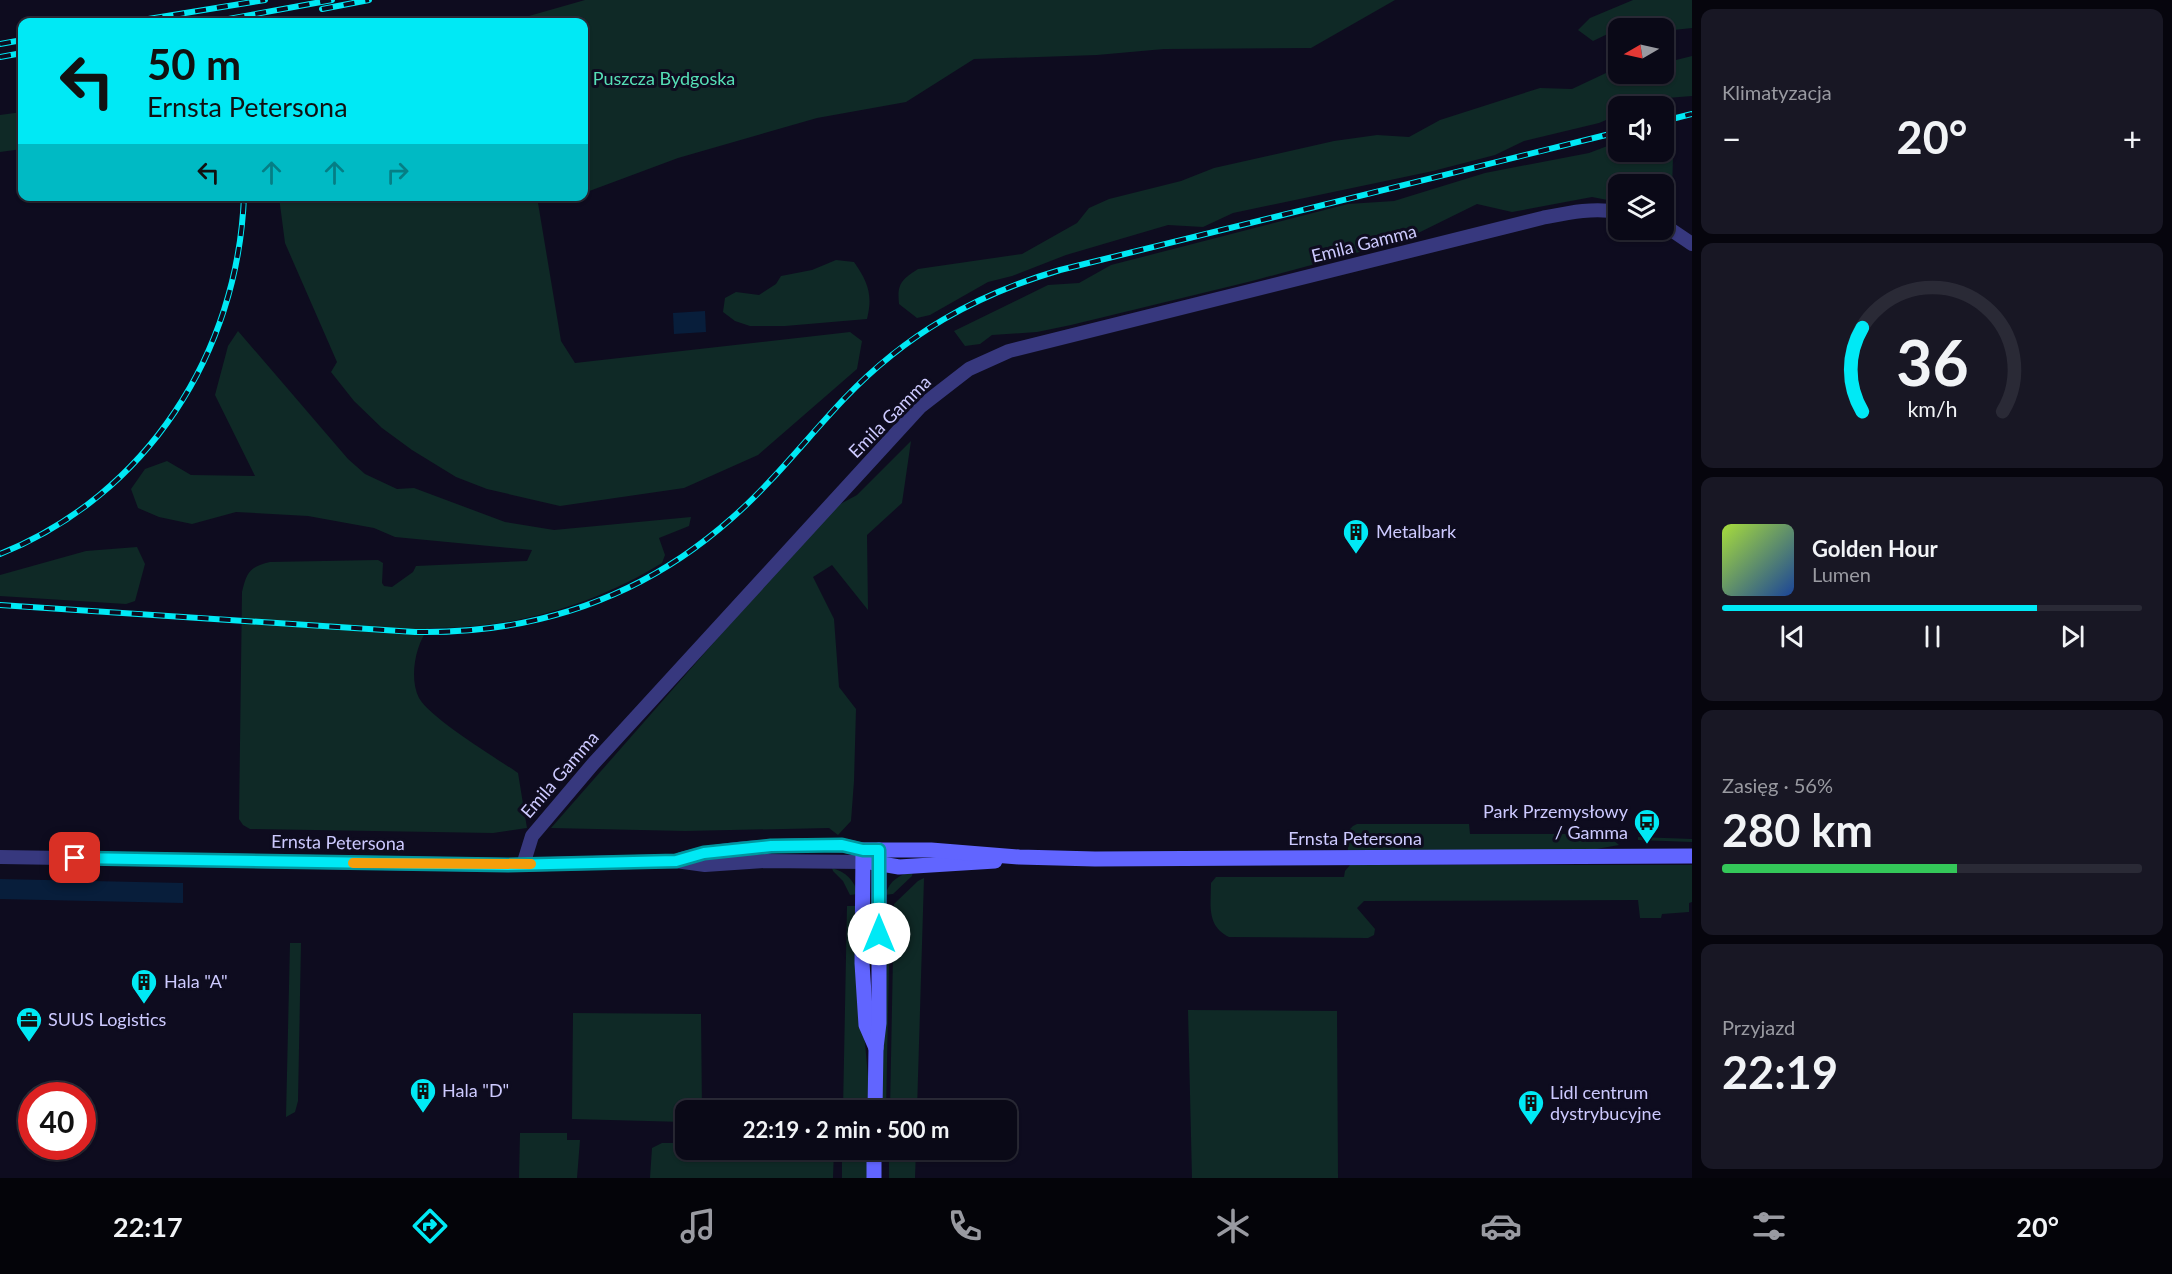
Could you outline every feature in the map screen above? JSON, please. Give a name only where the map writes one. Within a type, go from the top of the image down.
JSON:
[{"type":"street","name":"Emila Gamma","points":[[523,865],[532,836],[593,764],[920,407],[969,369],[1009,351],[1542,218],[1589,210],[1608,210]]},
{"type":"street","points":[[1674,232],[1692,244]]},
{"type":"street","name":"Ernsta Petersona","points":[[0,857],[523,865],[676,861],[705,865],[960,851],[1019,857],[1095,859],[1692,856]]},
{"type":"street","points":[[863,856],[862,950],[866,1025],[876,1048]]},
{"type":"street","points":[[875,1100],[879,1023],[879,856]]},
{"type":"street","points":[[874,1160],[874,1178]]},
{"type":"green space","name":"Puszcza Bydgoska","points":[[585,0],[1395,0],[1311,48],[1164,49],[1097,55],[974,59],[906,102],[817,118],[678,158],[588,192],[588,18],[522,18]]},
{"type":"green space","points":[[1633,0],[1692,0],[1692,28],[1674,30],[1674,18],[1608,18],[1608,34],[1593,41],[1578,30],[1590,18]]},
{"type":"green space","points":[[1692,56],[1692,96],[1608,96],[1608,119],[1524,141],[1495,155],[1433,171],[1233,213],[1203,227],[1168,225],[1066,255],[1012,276],[988,282],[930,315],[917,318],[899,304],[901,283],[918,269],[1022,254],[1077,223],[1089,208],[1109,199],[1181,181],[1214,168],[1334,141],[1377,135],[1409,137],[1440,120],[1540,88],[1572,89],[1606,73],[1608,73],[1608,84],[1674,84],[1674,60]]},
{"type":"green space","points":[[18,113],[18,150],[0,152],[0,115]]},
{"type":"green space","points":[[1608,146],[1608,162],[1673,162],[1673,174],[1608,174],[1608,200],[1592,197],[1512,212],[1477,204],[1404,240],[1252,281],[1071,325],[1037,332],[992,335],[980,344],[965,346],[954,331],[1048,285],[1079,283],[1111,265],[1348,204],[1394,201],[1485,173],[1589,153]]},
{"type":"green space","points":[[280,201],[538,201],[561,341],[575,363],[850,332],[862,341],[857,369],[758,455],[684,488],[560,506],[487,489],[456,477],[382,428],[354,401],[331,372],[337,362],[285,243]]},
{"type":"green space","points":[[836,260],[854,262],[863,276],[869,296],[867,319],[785,326],[750,326],[735,321],[723,312],[725,298],[736,292],[759,295],[776,284],[781,276],[812,270]]},
{"type":"green space","points":[[238,331],[348,459],[365,474],[397,489],[414,488],[505,522],[554,530],[691,517],[689,526],[659,538],[665,555],[662,563],[608,591],[579,603],[521,619],[491,624],[429,628],[424,635],[417,652],[414,672],[419,698],[449,727],[518,773],[527,828],[493,833],[250,829],[239,819],[242,592],[250,571],[270,562],[378,560],[383,563],[382,583],[384,586],[392,587],[413,572],[416,566],[527,561],[532,550],[395,537],[374,528],[308,516],[236,512],[192,524],[159,517],[138,508],[131,489],[145,469],[167,461],[191,475],[255,476],[215,395],[228,346]]},
{"type":"green space","points":[[911,441],[902,503],[867,535],[868,610],[832,565],[813,577],[834,619],[839,687],[856,709],[851,821],[838,835],[829,828],[685,831],[551,828],[831,509],[857,495]]},
{"type":"green space","points":[[137,547],[145,564],[135,601],[126,604],[0,596],[0,575],[86,551]]},
{"type":"green space","points":[[1357,824],[1469,824],[1470,834],[1606,834],[1619,845],[1591,850],[1348,851],[1348,831]]},
{"type":"green space","points":[[1638,837],[1692,839],[1692,842],[1638,840]]},
{"type":"green space","points":[[1350,865],[1692,865],[1692,902],[1689,903],[1689,912],[1662,914],[1661,918],[1640,918],[1638,900],[1364,901],[1357,908],[1375,929],[1374,935],[1368,938],[1229,937],[1216,927],[1213,921],[1211,883],[1216,877],[1344,877]]},
{"type":"green space","points":[[832,868],[849,877],[858,894],[850,895],[843,881]]},
{"type":"green space","points":[[913,871],[912,876],[893,894],[885,895],[896,879]]},
{"type":"green space","points":[[924,878],[917,1100],[890,1100],[894,904]]},
{"type":"green space","points":[[847,906],[858,906],[858,966],[868,1100],[843,1100]]},
{"type":"green space","points":[[885,907],[890,909],[890,914],[886,1100],[881,1100]]},
{"type":"green space","points":[[290,943],[301,943],[298,1101],[295,1112],[286,1117]]},
{"type":"green space","points":[[1188,1010],[1337,1011],[1338,1178],[1192,1178]]},
{"type":"green space","points":[[573,1013],[701,1014],[702,1100],[675,1100],[675,1122],[572,1119]]},
{"type":"green space","points":[[520,1133],[567,1133],[567,1140],[580,1140],[577,1178],[519,1178]]},
{"type":"green space","points":[[662,1143],[675,1143],[675,1160],[834,1160],[833,1178],[650,1178],[652,1148]]},
{"type":"green space","points":[[842,1160],[867,1160],[867,1178],[842,1178]]},
{"type":"green space","points":[[889,1160],[916,1160],[915,1178],[889,1178]]},
{"type":"water","points":[[705,311],[706,332],[674,334],[673,313]]},
{"type":"water","points":[[0,879],[183,883],[183,903],[0,899]]},
{"type":"railway","points":[[155,18],[265,0]]},
{"type":"railway","points":[[234,18],[332,0]]},
{"type":"railway","points":[[322,9],[369,0]]},
{"type":"railway","points":[[0,44],[18,41]]},
{"type":"railway","points":[[0,57],[18,54]]},
{"type":"railway","points":[[1674,118],[1692,114]]},
{"type":"railway","points":[[0,605],[415,632],[459,631],[544,618],[585,606],[624,590],[661,570],[697,546],[747,504],[844,399],[892,355],[943,320],[999,292],[1060,270],[1608,134]]},
{"type":"railway","points":[[0,554],[52,528],[99,495],[140,456],[175,412],[203,363],[224,310],[238,254],[243,201]]},
{"type":"slow traffic","points":[[353,863],[531,864]]},
{"type":"place","name":"Metalbark","points":[[1356,555]]},
{"type":"place","name":"Park Przemysłowy / Gamma","points":[[1647,845]]},
{"type":"place","name":"Hala \"A\"","points":[[144,1005]]},
{"type":"place","name":"SUUS Logistics","points":[[29,1043]]},
{"type":"place","name":"Hala \"D\"","points":[[423,1114]]},
{"type":"place","name":"Lidl centrum dystrybucyjne","points":[[1531,1126]]},
{"type":"route","points":[[75,858],[508,865],[676,861],[704,853],[771,846],[842,845],[863,850],[879,850],[879,934]]}]
